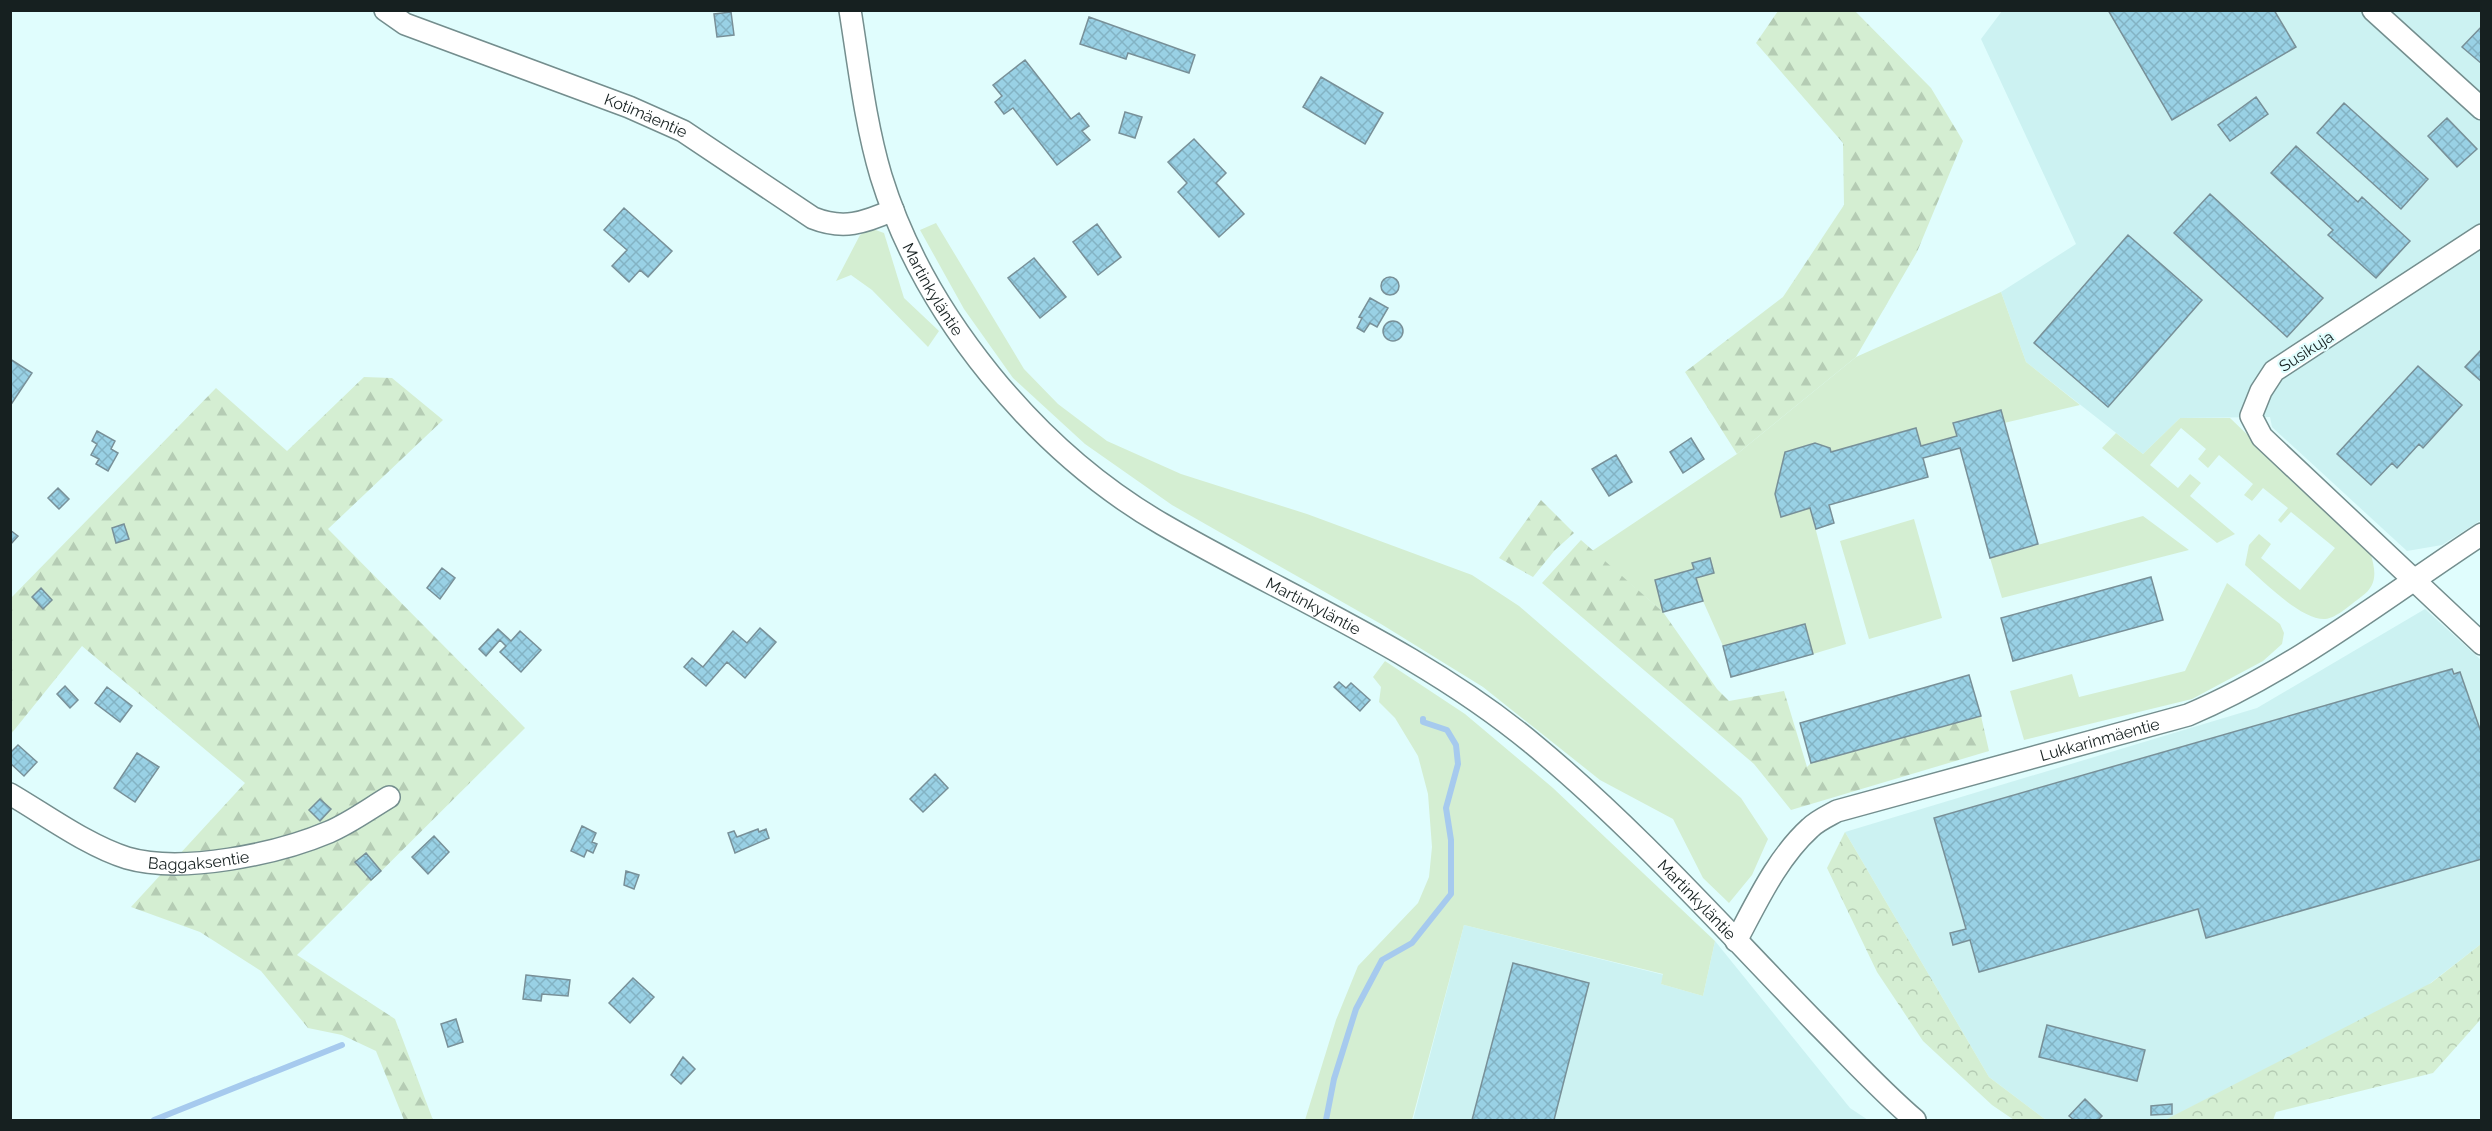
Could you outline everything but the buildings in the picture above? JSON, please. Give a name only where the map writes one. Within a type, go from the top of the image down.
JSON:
[{"type":"street","name":"Kotimäentie","points":[[385,10],[405,24],[629,107],[683,131],[813,218],[831,225],[861,223],[893,210]]},
{"type":"street","name":"Martinkyläntie","points":[[850,10],[866,112],[880,173],[893,210],[931,289],[956,328],[992,376],[1071,458],[1159,522],[1376,637],[1476,700],[1534,745],[1656,858],[1915,1120]]},
{"type":"street","points":[[2373,10],[2481,109]]},
{"type":"street","name":"Susikuja","points":[[2413,579],[2262,437],[2251,416],[2261,391],[2274,371],[2481,235]]},
{"type":"street","name":"Lukkarinmäentie","points":[[1736,941],[1765,887],[1791,850],[1810,828],[1837,811],[2188,715],[2253,685],[2365,615],[2413,579],[2481,534]]},
{"type":"street","points":[[2413,579],[2481,644]]},
{"type":"street","name":"Baggaksentie","points":[[10,794],[110,851],[144,862],[177,865],[282,848],[330,832],[389,797]]},
{"type":"shaded area","points":[[2002,11],[2481,11],[2481,520],[2442,545],[2407,551],[2272,427],[2270,417],[2180,418],[2143,454],[2026,362],[2001,292],[2076,244],[1981,39]]},
{"type":"shaded area","points":[[2425,609],[2481,660],[2481,944],[2424,988],[2166,1120],[2046,1120],[1989,1077],[1845,832],[2257,708]]},
{"type":"shaded area","points":[[1464,925],[1664,975],[1661,984],[1703,996],[1715,941],[1850,1108],[1868,1120],[1413,1120]]},
{"type":"green space","points":[[1778,11],[1855,11],[1931,88],[1963,141],[1917,252],[1856,357],[1737,454],[1685,372],[1783,297],[1844,205],[1843,143],[1756,43]]},
{"type":"green space","points":[[936,223],[1024,369],[1058,404],[1107,441],[1181,474],[1307,514],[1472,575],[1519,606],[1741,798],[1768,839],[1752,875],[1729,903],[1703,878],[1673,819],[1600,780],[1483,687],[1381,624],[1172,505],[1085,444],[1013,378],[964,309],[920,230]]},
{"type":"green space","points":[[870,228],[884,233],[904,298],[939,331],[928,347],[872,290],[851,275],[836,281],[860,235]]},
{"type":"green space","points":[[2001,292],[2026,362],[2080,405],[2004,423],[2000,410],[1954,423],[1957,436],[1921,446],[1915,428],[1831,452],[1785,452],[1775,495],[1781,516],[1810,508],[1846,644],[1813,654],[1805,624],[1723,646],[1703,601],[1696,578],[1714,573],[1710,559],[1694,569],[1655,580],[1663,612],[1592,551],[1737,454],[1856,357]]},
{"type":"green space","points":[[364,377],[392,378],[443,420],[328,529],[525,728],[297,955],[395,1019],[433,1120],[404,1120],[376,1051],[342,1035],[308,1028],[261,971],[200,932],[131,907],[245,783],[82,646],[11,734],[11,598],[216,388],[287,451]]},
{"type":"green space","points":[[2180,418],[2230,418],[2370,552],[2374,565],[2374,577],[2367,592],[2339,613],[2325,619],[2315,618],[2294,607],[2272,589],[2245,565],[2249,545],[2259,534],[2271,544],[2261,558],[2300,590],[2335,548],[2291,512],[2281,523],[2278,520],[2288,508],[2263,488],[2252,501],[2244,495],[2253,484],[2219,455],[2208,468],[2198,459],[2206,449],[2181,428],[2150,465],[2178,488],[2190,474],[2201,483],[2190,496],[2235,534],[2217,543],[2102,448],[2116,433],[2143,454]]},
{"type":"green space","points":[[1541,500],[1574,533],[1555,550],[1533,577],[1499,558]]},
{"type":"green space","points":[[2143,516],[2189,550],[2002,598],[1990,558]]},
{"type":"green space","points":[[1914,519],[1942,618],[1869,639],[1840,541]]},
{"type":"green space","points":[[1581,540],[1663,612],[1717,689],[1729,701],[1784,691],[1807,767],[1811,763],[1981,716],[1989,751],[1791,810],[1754,764],[1542,583]]},
{"type":"green space","points":[[2227,583],[2280,624],[2284,633],[2282,644],[2263,661],[2192,699],[2024,740],[2010,691],[2072,674],[2079,697],[2185,671]]},
{"type":"green space","points":[[1385,661],[1465,714],[1553,788],[1715,941],[1703,996],[1661,984],[1663,974],[1464,925],[1412,1120],[1305,1120],[1336,1020],[1358,966],[1418,903],[1429,877],[1432,847],[1428,794],[1418,756],[1395,718],[1379,702],[1381,687],[1373,677]]},
{"type":"green space","points":[[1845,832],[1989,1077],[2046,1120],[2014,1120],[1992,1105],[1923,1041],[1877,972],[1827,868]]},
{"type":"green space","points":[[2481,944],[2481,1019],[2433,1073],[2276,1112],[2273,1120],[2165,1120],[2431,983]]},
{"type":"waterway","points":[[1326,1120],[1334,1079],[1356,1009],[1382,960],[1412,943],[1451,894],[1451,840],[1446,808],[1458,764],[1456,745],[1447,730],[1423,722],[1423,719]]},
{"type":"waterway","points":[[154,1120],[342,1045]]}]
